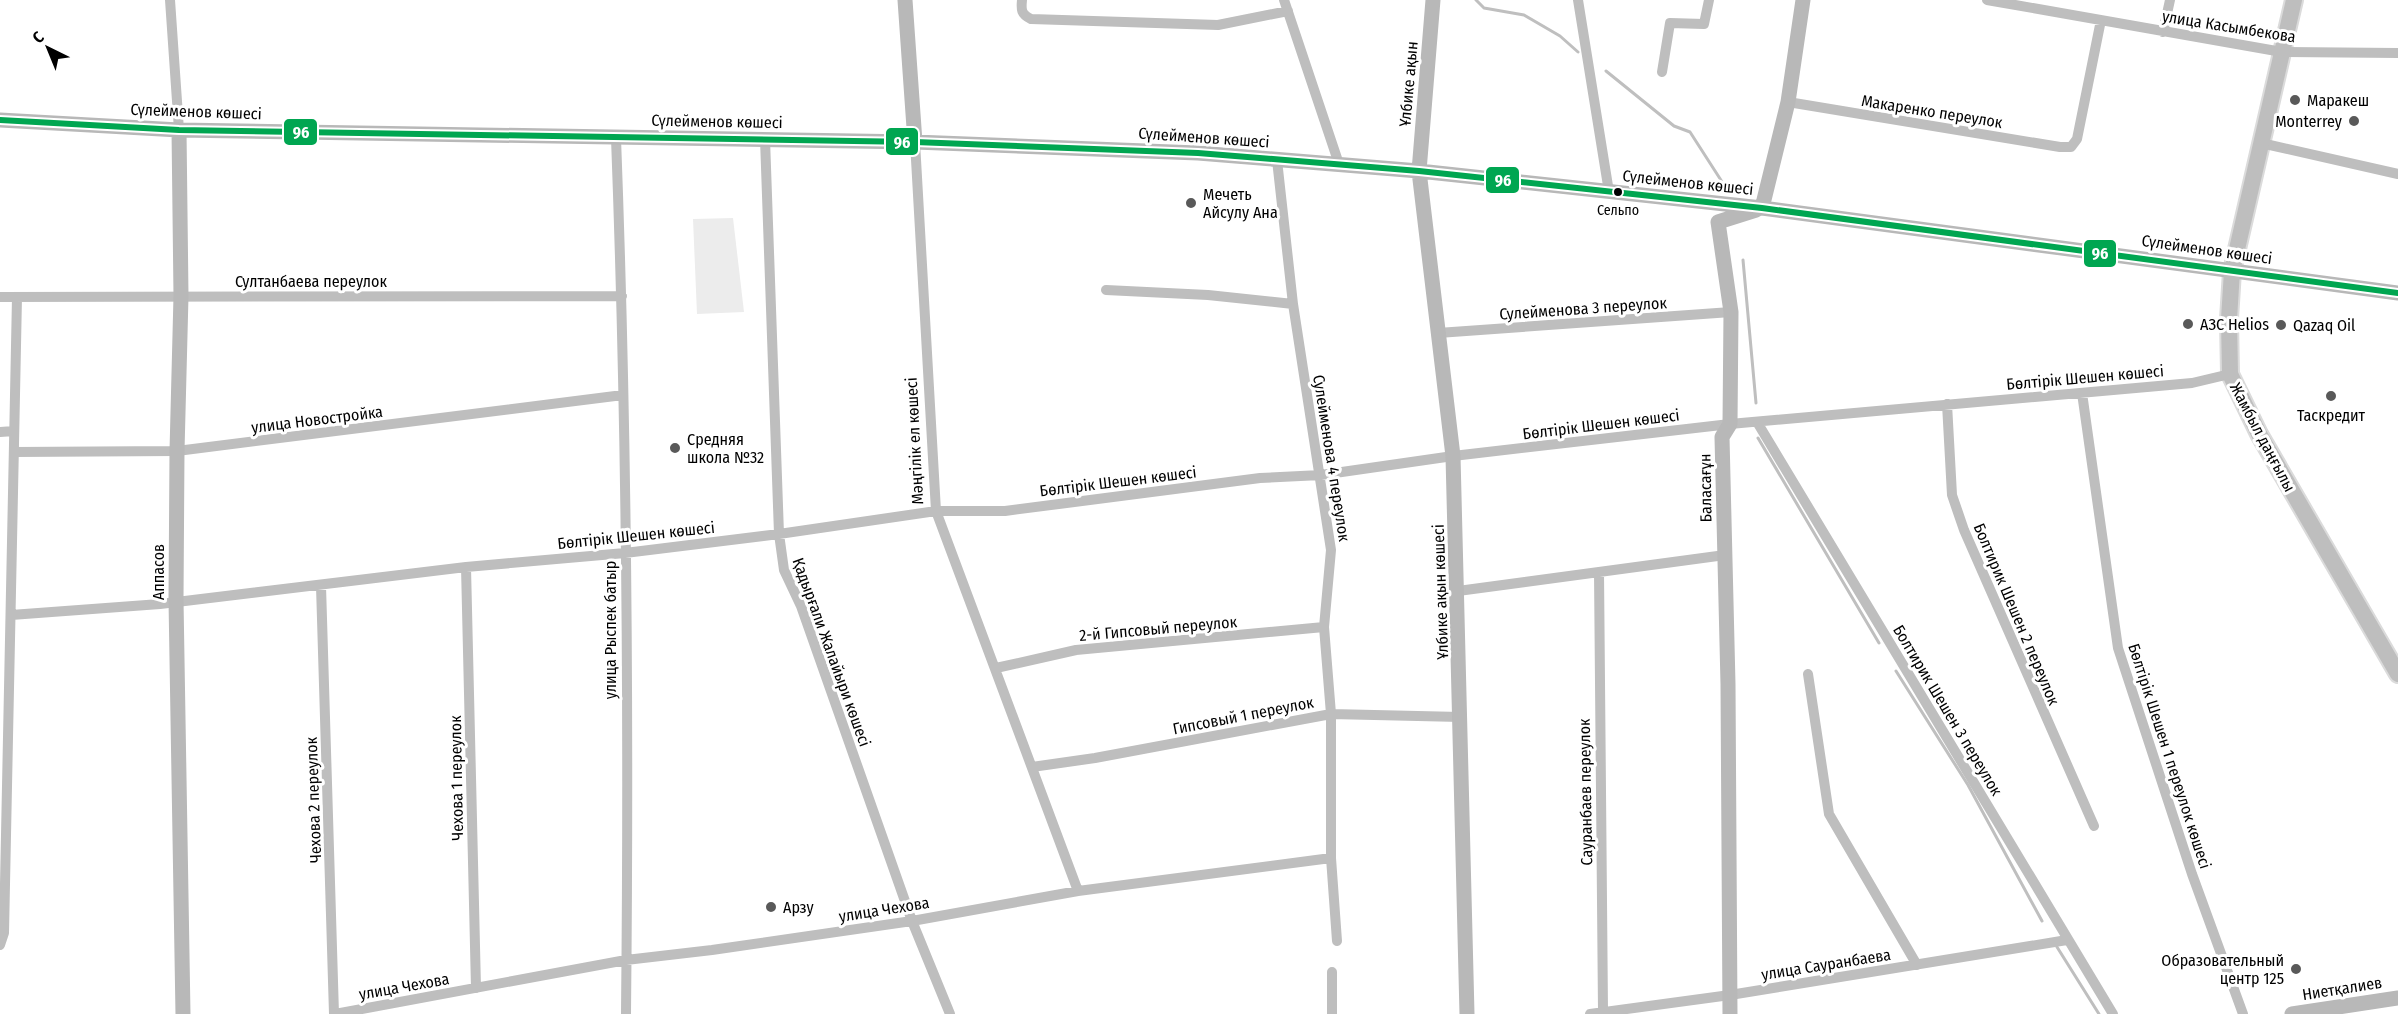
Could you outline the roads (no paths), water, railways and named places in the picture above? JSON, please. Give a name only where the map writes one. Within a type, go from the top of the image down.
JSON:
[{"type":"main road","name":"Мәңгілік ел көшесі","points":[[905,0],[915,142]]},
{"type":"main road","name":"Ұлбике ақын","points":[[1419,171],[1433,0]]},
{"type":"main road","points":[[1762,208],[1788,102],[1803,0]]},
{"type":"main road","name":"Жамбыл даңғылы","points":[[2295,0],[2232,271],[2229,319],[2230,374],[2259,434],[2398,674]]},
{"type":"main road","name":"Сүлейменов көшесі","points":[[0,120],[179,130],[915,142],[1198,153],[1419,171],[1762,208],[2398,293]]},
{"type":"main road","name":"Аппасов","points":[[179,130],[181,296],[176,600],[183,1014]]},
{"type":"main road","name":"Ұлбике ақын көшесі","points":[[1419,171],[1453,456],[1467,1014]]},
{"type":"main road","name":"Баласағұн","points":[[1730,1014],[1728,684],[1722,437],[1730,424],[1731,312],[1718,222],[1762,208]]},
{"type":"main road","name":"Ниетқалиев","points":[[2292,1014],[2398,998]]},
{"type":"street","points":[[170,0],[179,130]]},
{"type":"street","points":[[1022,0],[1021,10],[1031,19],[1218,25],[1288,12]]},
{"type":"street","points":[[1284,0],[1339,164]]},
{"type":"street","points":[[1578,0],[1609,192]]},
{"type":"street","points":[[1662,72],[1670,23],[1704,24],[1709,0]]},
{"type":"street","name":"улица Касымбекова","points":[[1987,0],[2027,4],[2163,32],[2282,52],[2398,53]]},
{"type":"street","points":[[2163,32],[2170,0]]},
{"type":"street","name":"Макаренко переулок","points":[[1788,102],[2071,147],[2077,139],[2101,20]]},
{"type":"street","name":"улица Рыспек батыр","points":[[616,138],[622,296],[625,553],[626,1014]]},
{"type":"street","name":"Қадырғали Жалайыри көшесі","points":[[765,139],[779,534],[784,570],[801,606],[912,921],[950,1014]]},
{"type":"street","name":"Мәңгілік ел көшесі","points":[[915,142],[936,511],[1078,891]]},
{"type":"street","points":[[2261,143],[2398,174]]},
{"type":"street","name":"Сулейменова 4 переулок","points":[[1277,160],[1293,304],[1331,550],[1324,627],[1331,714],[1331,858],[1337,941]]},
{"type":"street","points":[[1106,290],[1293,304]]},
{"type":"street","name":"Султанбаева переулок","points":[[0,297],[622,296]]},
{"type":"street","points":[[0,945],[4,933],[4,764],[11,615],[17,297]]},
{"type":"street","name":"Сулейменова 3 переулок","points":[[1438,333],[1731,312]]},
{"type":"street","name":"Бөлтірік Шешен көшесі","points":[[11,615],[160,604],[176,600],[321,586],[466,567],[625,553],[936,511],[1005,510],[1260,478],[1321,475],[1453,456],[1730,424],[2192,383],[2230,374]]},
{"type":"street","name":"Бөлтірік Шешен 1 переулок көшесі","points":[[2082,393],[2118,648],[2192,874],[2243,1014]]},
{"type":"street","name":"улица Новостройка","points":[[14,452],[177,451],[623,395]]},
{"type":"street","name":"Болтирик Шешен 2 переулок","points":[[1947,404],[1952,495],[1964,530],[2094,826]]},
{"type":"street","name":"Болтирик Шешен 3 переулок","points":[[1757,422],[2113,1014]]},
{"type":"street","points":[[0,432],[14,431]]},
{"type":"street","points":[[1458,591],[1725,555]]},
{"type":"street","name":"Чехова 1 переулок","points":[[466,567],[476,988]]},
{"type":"street","name":"Сауранбаев переулок","points":[[1599,572],[1603,1011]]},
{"type":"street","name":"Чехова 2 переулок","points":[[321,586],[335,1014]]},
{"type":"street","name":"2-й Гипсовый переулок","points":[[996,668],[1076,650],[1324,627]]},
{"type":"street","points":[[1808,674],[1829,814],[1917,965]]},
{"type":"street","name":"Гипсовый 1 переулок","points":[[1032,767],[1118,754],[1331,714],[1461,717]]},
{"type":"street","name":"улица Чехова","points":[[335,1014],[626,960],[912,921],[1078,891],[1331,858]]},
{"type":"street","name":"улица Сауранбаева","points":[[1590,1014],[1730,995],[2067,940]]},
{"type":"street","points":[[1332,972],[1332,1014]]},
{"type":"waterway","points":[[1476,0],[1484,8],[1524,15],[1560,36],[1578,52]]},
{"type":"waterway","points":[[1606,71],[1674,126],[1690,132],[1726,188]]},
{"type":"waterway","points":[[1743,260],[1756,403]]},
{"type":"waterway","points":[[1758,438],[1879,643]]},
{"type":"waterway","points":[[1896,671],[1968,785],[2042,921]]},
{"type":"waterway","points":[[2057,947],[2099,1014]]},
{"type":"place","name":"Маракеш","points":[[2295,100]]},
{"type":"place","name":"Monterrey","points":[[2354,121]]},
{"type":"place","name":"Сельпо","points":[[1618,192]]},
{"type":"place","name":"Мечеть Айсулу Ана","points":[[1191,203]]},
{"type":"place","name":"АЗС Helios","points":[[2188,324]]},
{"type":"place","name":"Qazaq Oil","points":[[2281,325]]},
{"type":"place","name":"Таскредит","points":[[2331,396]]},
{"type":"place","name":"Средняя школа №32","points":[[675,448]]},
{"type":"place","name":"Арзу","points":[[771,907]]},
{"type":"place","name":"Образовательный центр 125","points":[[2296,969]]}]
